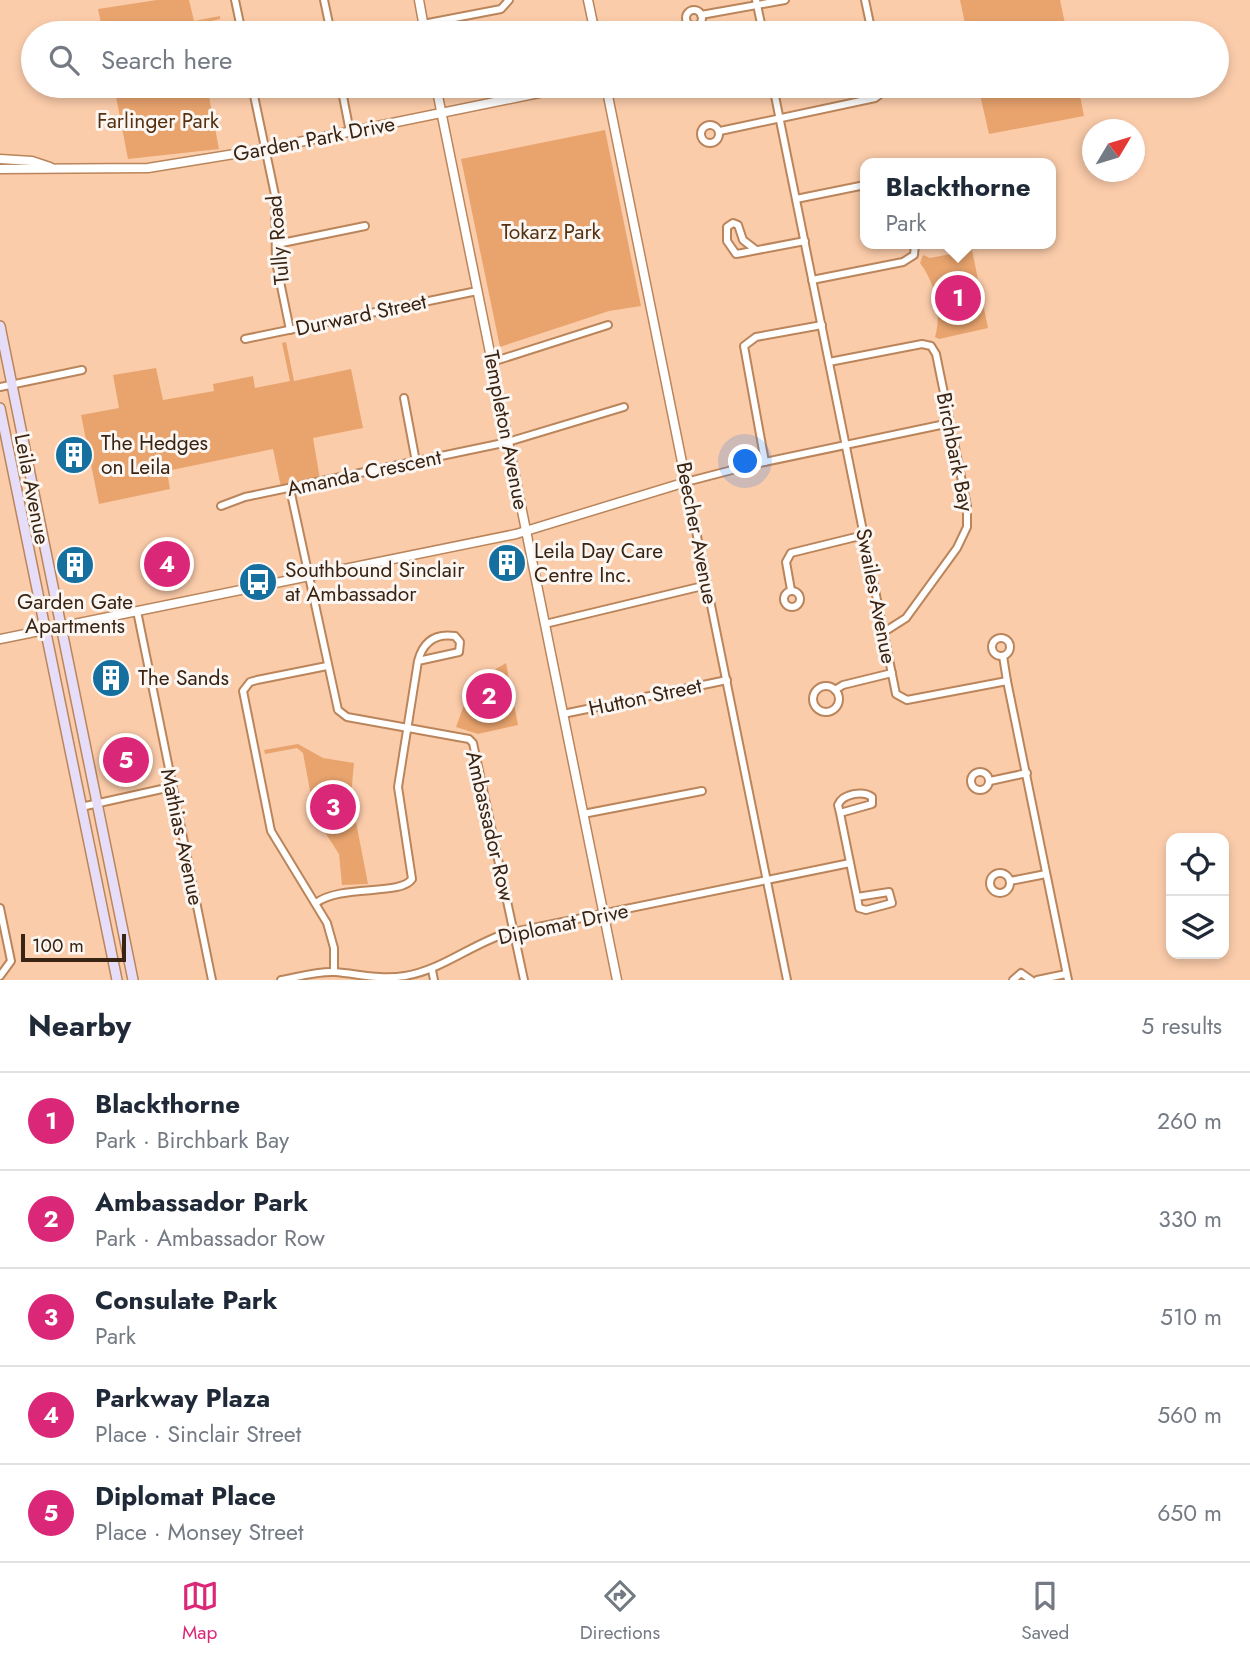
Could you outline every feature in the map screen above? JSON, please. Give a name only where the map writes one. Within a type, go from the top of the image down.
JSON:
[{"type":"main road","name":"Leila Avenue","points":[[0,326],[58,626],[98,803],[133,980]]},
{"type":"main road","name":"Leila Avenue","points":[[0,408],[117,980]]},
{"type":"street","points":[[235,0],[239,21]]},
{"type":"street","points":[[324,0],[328,21]]},
{"type":"street","points":[[419,0],[423,21]]},
{"type":"street","points":[[455,21],[501,9],[509,0]]},
{"type":"street","points":[[589,0],[593,21]]},
{"type":"street","points":[[701,15],[785,0]]},
{"type":"street","points":[[865,0],[869,21]]},
{"type":"street","points":[[757,3],[761,21]]},
{"type":"street","name":"Tully Road","points":[[254,98],[275,195],[276,262],[290,330]]},
{"type":"street","points":[[344,98],[351,132]]},
{"type":"street","name":"Templeton Avenue","points":[[438,98],[617,980]]},
{"type":"street","name":"Garden Park Drive","points":[[0,169],[148,169],[265,149],[514,98]]},
{"type":"street","name":"Beecher Avenue","points":[[608,98],[788,980]]},
{"type":"street","name":"Swailes Avenue","points":[[776,98],[896,694],[902,700],[1007,681]]},
{"type":"street","points":[[720,131],[875,98]]},
{"type":"street","name":"Garden Park Drive","points":[[0,159],[32,162],[52,168]]},
{"type":"street","points":[[796,199],[860,186]]},
{"type":"street","points":[[756,250],[743,240],[738,225],[733,223],[727,227],[727,240],[736,254],[805,241]]},
{"type":"street","points":[[276,244],[365,226]]},
{"type":"street","points":[[812,280],[903,262],[914,255],[915,249]]},
{"type":"street","name":"Durward Street","points":[[246,339],[477,291]]},
{"type":"street","points":[[492,362],[608,325]]},
{"type":"street","points":[[765,461],[744,361],[744,346],[756,337],[821,325]]},
{"type":"street","name":"Birchbark Bay","points":[[829,362],[922,344],[931,346],[936,354],[967,506],[965,534],[906,618],[884,632]]},
{"type":"street","points":[[0,387],[82,370]]},
{"type":"street","points":[[404,398],[416,462]]},
{"type":"street","name":"Amanda Crescent","points":[[221,506],[245,497],[508,442],[624,407]]},
{"type":"street","points":[[0,639],[526,532],[686,482],[765,461],[950,424]]},
{"type":"street","name":"Ambassador Row","points":[[290,489],[327,666],[336,705],[341,714],[407,730],[469,739],[473,743],[524,980]]},
{"type":"street","points":[[791,590],[786,562],[791,553],[864,535]]},
{"type":"street","points":[[545,624],[707,585]]},
{"type":"street","name":"Mathias Avenue","points":[[137,611],[212,980]]},
{"type":"street","points":[[316,903],[332,893],[401,887],[412,879],[398,787],[418,661],[422,647],[430,639],[447,635],[455,636],[460,642],[458,652],[418,661]]},
{"type":"street","points":[[1003,656],[1067,977],[1037,980]]},
{"type":"street","points":[[327,666],[250,682],[243,691],[271,831],[316,903],[331,933],[334,972]]},
{"type":"street","points":[[835,690],[843,685],[892,673]]},
{"type":"street","name":"Hutton Street","points":[[563,714],[727,680]]},
{"type":"street","points":[[825,685],[835,690],[839,703],[833,710],[823,712],[814,706],[812,696],[817,689],[825,685]]},
{"type":"street","points":[[990,781],[1027,773]]},
{"type":"street","points":[[81,807],[171,787]]},
{"type":"street","points":[[583,814],[702,791]]},
{"type":"street","points":[[840,813],[866,808],[872,804],[873,797],[863,793],[841,799],[838,805],[859,908],[866,910],[888,906],[892,897],[884,892],[857,897]]},
{"type":"street","name":"Diplomat Drive","points":[[281,980],[334,972],[393,978],[432,970],[484,941],[514,932],[850,863]]},
{"type":"street","points":[[1010,881],[1046,874]]},
{"type":"street","points":[[0,908],[11,961],[0,976]]},
{"type":"street","points":[[432,970],[434,980]]},
{"type":"street","points":[[1013,980],[1021,973],[1031,980]]},
{"type":"green space","points":[[157,0],[189,0],[194,21],[100,21],[98,9]]},
{"type":"green space","points":[[960,0],[1060,0],[1064,21],[964,21]]},
{"type":"green space","points":[[220,16],[220,19],[212,21],[194,21]]},
{"type":"green space","name":"Farlinger Park","points":[[116,98],[209,98],[219,149],[128,159]]},
{"type":"green space","points":[[981,98],[1080,98],[1084,116],[989,134]]},
{"type":"green space","name":"Tokarz Park","points":[[605,130],[641,306],[609,311],[500,347],[461,159]]},
{"type":"green space","points":[[972,250],[988,328],[939,339],[935,337],[938,318],[936,298],[930,279],[920,263],[923,255],[930,258]]},
{"type":"green space","points":[[286,342],[294,381],[351,369],[363,428],[313,438],[320,479],[281,487],[273,449],[167,471],[170,489],[99,504],[81,415],[119,408],[113,375],[156,368],[163,400],[214,391],[213,384],[253,376],[255,388],[290,381],[282,343]]},
{"type":"green space","points":[[506,663],[518,725],[478,734],[456,727],[472,683]]},
{"type":"green space","points":[[298,744],[323,758],[354,763],[351,796],[368,884],[342,885],[339,854],[315,817],[303,753],[297,748],[265,754],[264,750]]},
{"type":"place","name":"Blackthorne","points":[[958,298]]},
{"type":"place","name":"The Hedges on Leila","points":[[74,455]]},
{"type":"place","name":"Leila Day Care Centre Inc.","points":[[507,563]]},
{"type":"place","name":"Parkway Plaza","points":[[167,564]]},
{"type":"place","name":"Garden Gate Apartments","points":[[75,565]]},
{"type":"place","name":"Southbound Sinclair at Ambassador","points":[[258,582]]},
{"type":"place","name":"The Sands","points":[[111,678]]},
{"type":"place","name":"Ambassador Park","points":[[489,696]]},
{"type":"place","name":"Diplomat Place","points":[[126,760]]},
{"type":"place","name":"Consulate Park","points":[[333,807]]}]
